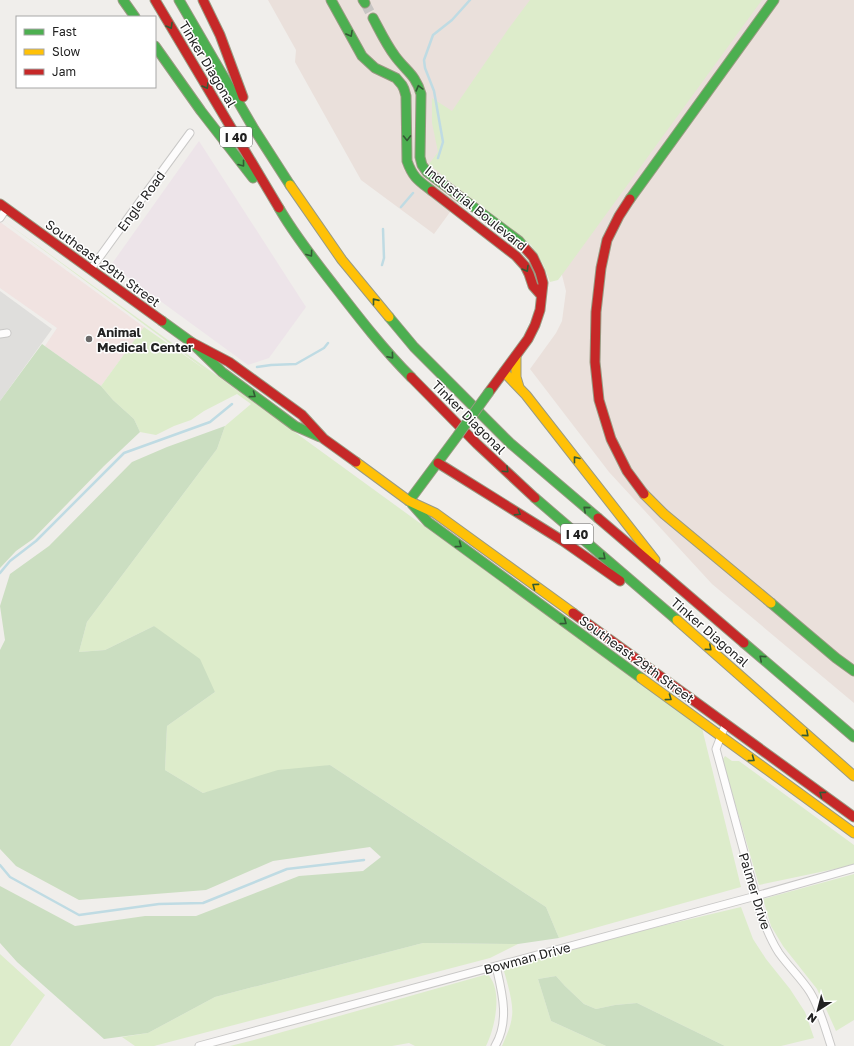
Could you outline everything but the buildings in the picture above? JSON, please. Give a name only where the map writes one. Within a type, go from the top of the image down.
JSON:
[{"type":"main road","points":[[123,0],[134,16]]},
{"type":"main road","name":"Tinker Diagonal","points":[[155,0],[287,222],[362,322],[396,361],[477,444],[542,504],[680,622],[854,776]]},
{"type":"main road","name":"Tinker Diagonal","points":[[179,0],[254,129],[294,191],[342,260],[414,347],[510,443],[854,737]]},
{"type":"main road","points":[[203,0],[220,35],[254,129]]},
{"type":"main road","name":"Industrial Boulevard","points":[[331,0],[362,56],[376,69],[392,75],[404,88],[406,96],[407,162],[416,180],[516,256],[525,266],[530,274],[533,286],[541,295]]},
{"type":"main road","points":[[774,0],[638,187],[619,216],[607,240],[601,268],[596,312],[595,362],[599,400],[611,439],[627,471],[645,495],[664,514],[830,653],[854,671]]},
{"type":"main road","name":"Industrial Boulevard","points":[[373,18],[395,57],[411,72],[420,86],[420,158],[422,165],[427,172],[519,241],[532,257],[540,272],[543,283],[540,310],[528,339],[409,501]]},
{"type":"main road","points":[[156,47],[201,111],[287,222]]},
{"type":"main road","name":"Southeast 29th Street","points":[[3,207],[191,342],[222,372],[295,426],[324,439],[409,501],[435,513],[854,817]]},
{"type":"main road","points":[[468,219],[476,209]]},
{"type":"main road","points":[[516,356],[516,377],[519,388]]},
{"type":"main road","points":[[504,372],[559,437],[669,579]]},
{"type":"main road","points":[[438,463],[562,541],[680,622]]},
{"type":"main road","name":"Southeast 29th Street","points":[[409,501],[428,522],[854,833]]},
{"type":"street","name":"Engle Road","points":[[91,269],[190,133]]},
{"type":"street","points":[[0,218],[3,207]]},
{"type":"street","name":"Palmer Drive","points":[[726,723],[716,749],[761,915],[769,936],[779,953],[795,971],[810,992],[820,1013],[831,1046]]},
{"type":"street","name":"Bowman Drive","points":[[199,1046],[756,896],[854,868]]},
{"type":"street","points":[[495,1046],[503,1024],[504,1001],[496,966]]},
{"type":"shaded area","points":[[268,0],[854,0],[854,703],[712,584],[609,472],[530,369],[556,333],[562,321],[566,291],[555,253],[472,182],[434,234],[361,180],[295,62],[296,50]]},
{"type":"shaded area","points":[[199,141],[306,307],[269,358],[248,365],[111,265]]},
{"type":"shaded area","points":[[0,222],[144,327],[101,386],[45,346],[57,328],[0,288]]},
{"type":"shaded area","points":[[0,291],[52,329],[0,401]]},
{"type":"green space","points":[[530,0],[762,0],[558,280],[550,282],[543,264],[531,245],[429,164],[438,152],[432,123],[432,98],[452,111]]},
{"type":"green space","points":[[0,218],[702,728],[741,887],[559,938],[546,907],[330,765],[203,793],[165,770],[167,726],[215,692],[154,626],[105,650],[79,652],[87,622],[217,449],[225,426],[251,404],[237,394],[204,411],[191,420],[156,435],[140,432],[134,419],[113,400],[101,386],[144,327],[207,371]]},
{"type":"green space","points":[[42,344],[101,386],[113,400],[134,419],[140,432],[104,466],[33,539],[16,551],[0,568],[0,401]]},
{"type":"green space","points":[[225,426],[217,449],[87,622],[79,652],[105,650],[154,626],[200,659],[215,692],[167,726],[165,770],[203,793],[278,770],[330,765],[546,907],[559,938],[518,944],[423,943],[215,997],[148,1033],[104,1039],[17,962],[0,943],[0,886],[75,926],[145,916],[196,916],[299,876],[363,871],[381,857],[370,847],[273,861],[206,890],[79,900],[16,866],[0,849],[0,650],[5,640],[0,606],[10,574],[49,546],[132,462],[167,447]]},
{"type":"green space","points":[[725,756],[732,761],[739,761],[854,845],[854,865],[759,885],[723,762]]},
{"type":"green space","points":[[854,874],[854,1020],[836,1031],[817,989],[783,946],[771,926],[763,899]]},
{"type":"green space","points":[[741,907],[753,939],[805,1012],[814,1038],[781,1046],[725,1046],[637,1003],[615,1005],[596,1009],[584,1004],[556,976],[538,979],[551,1021],[606,1046],[502,1046],[511,1024],[512,1004],[502,964]]},
{"type":"green space","points":[[423,943],[518,944],[490,958],[154,1046],[135,1046],[122,1037],[148,1033],[215,997]]},
{"type":"green space","points":[[0,954],[45,995],[10,1046],[0,1046]]},
{"type":"green space","points":[[488,974],[493,982],[496,992],[496,1008],[494,1024],[486,1046],[415,1046],[409,1043],[392,1046],[230,1046],[254,1040]]},
{"type":"green space","points":[[556,976],[584,1004],[596,1009],[615,1005],[637,1003],[725,1046],[606,1046],[551,1021],[538,979]]},
{"type":"waterway","points":[[438,158],[443,142],[434,91],[425,68],[424,60],[433,35],[452,20],[470,0]]},
{"type":"waterway","points":[[401,207],[413,193]]},
{"type":"waterway","points":[[382,265],[384,258],[383,229]]},
{"type":"waterway","points":[[257,367],[296,364],[324,348],[328,343]]},
{"type":"waterway","points":[[0,573],[10,561],[36,541],[124,453],[210,422],[232,404]]},
{"type":"waterway","points":[[0,865],[10,877],[79,915],[159,904],[203,903],[287,869],[364,860]]},
{"type":"tunnel","points":[[365,3],[373,18]]},
{"type":"traffic: fast","points":[[123,0],[134,16]]},
{"type":"traffic: fast","points":[[179,0],[254,129],[290,185]]},
{"type":"traffic: fast","points":[[331,0],[362,56],[375,68],[396,78],[402,85],[406,96],[407,161],[414,175],[420,182],[432,191]]},
{"type":"traffic: fast","points":[[630,199],[774,0]]},
{"type":"traffic: fast","points":[[373,18],[392,51],[419,88],[421,94],[420,157],[422,165],[427,172],[519,241],[524,247]]},
{"type":"traffic: fast","points":[[156,47],[201,111],[253,178]]},
{"type":"traffic: fast","points":[[279,208],[313,259],[345,300],[363,323],[411,377]]},
{"type":"traffic: fast","points":[[389,317],[414,347],[510,443],[598,518]]},
{"type":"traffic: fast","points":[[162,321],[191,342],[222,372],[295,426],[320,437]]},
{"type":"traffic: fast","points":[[458,435],[489,392]]},
{"type":"traffic: fast","points":[[409,501],[458,435]]},
{"type":"traffic: fast","points":[[535,498],[677,620]]},
{"type":"traffic: fast","points":[[412,504],[428,522],[641,678]]},
{"type":"traffic: fast","points":[[771,603],[836,658],[854,671]]},
{"type":"traffic: fast","points":[[744,643],[854,737]]},
{"type":"traffic: slow","points":[[290,185],[342,260],[389,317]]},
{"type":"traffic: slow","points":[[516,356],[516,377],[519,387]]},
{"type":"traffic: slow","points":[[504,372],[526,395],[655,560]]},
{"type":"traffic: slow","points":[[356,462],[409,501],[435,513],[573,613]]},
{"type":"traffic: slow","points":[[644,494],[664,514],[771,603]]},
{"type":"traffic: slow","points":[[677,620],[854,776]]},
{"type":"traffic: slow","points":[[641,678],[854,833]]},
{"type":"traffic: jam","points":[[155,0],[279,208]]},
{"type":"traffic: jam","points":[[203,0],[220,35],[243,97]]},
{"type":"traffic: jam","points":[[432,191],[516,256],[525,266],[533,286],[541,295]]},
{"type":"traffic: jam","points":[[630,199],[619,216],[607,240],[601,268],[596,312],[595,362],[599,400],[611,439],[627,471],[644,494]]},
{"type":"traffic: jam","points":[[0,204],[162,321]]},
{"type":"traffic: jam","points":[[489,392],[528,339],[540,310],[543,283],[533,257],[524,247]]},
{"type":"traffic: jam","points":[[191,342],[229,362],[302,415],[324,439],[356,462]]},
{"type":"traffic: jam","points":[[411,377],[477,444],[535,498]]},
{"type":"traffic: jam","points":[[438,463],[563,541],[620,581]]},
{"type":"traffic: jam","points":[[598,518],[744,643]]},
{"type":"traffic: jam","points":[[573,613],[854,817]]},
{"type":"place","name":"Animal Medical Center","points":[[89,339]]}]
